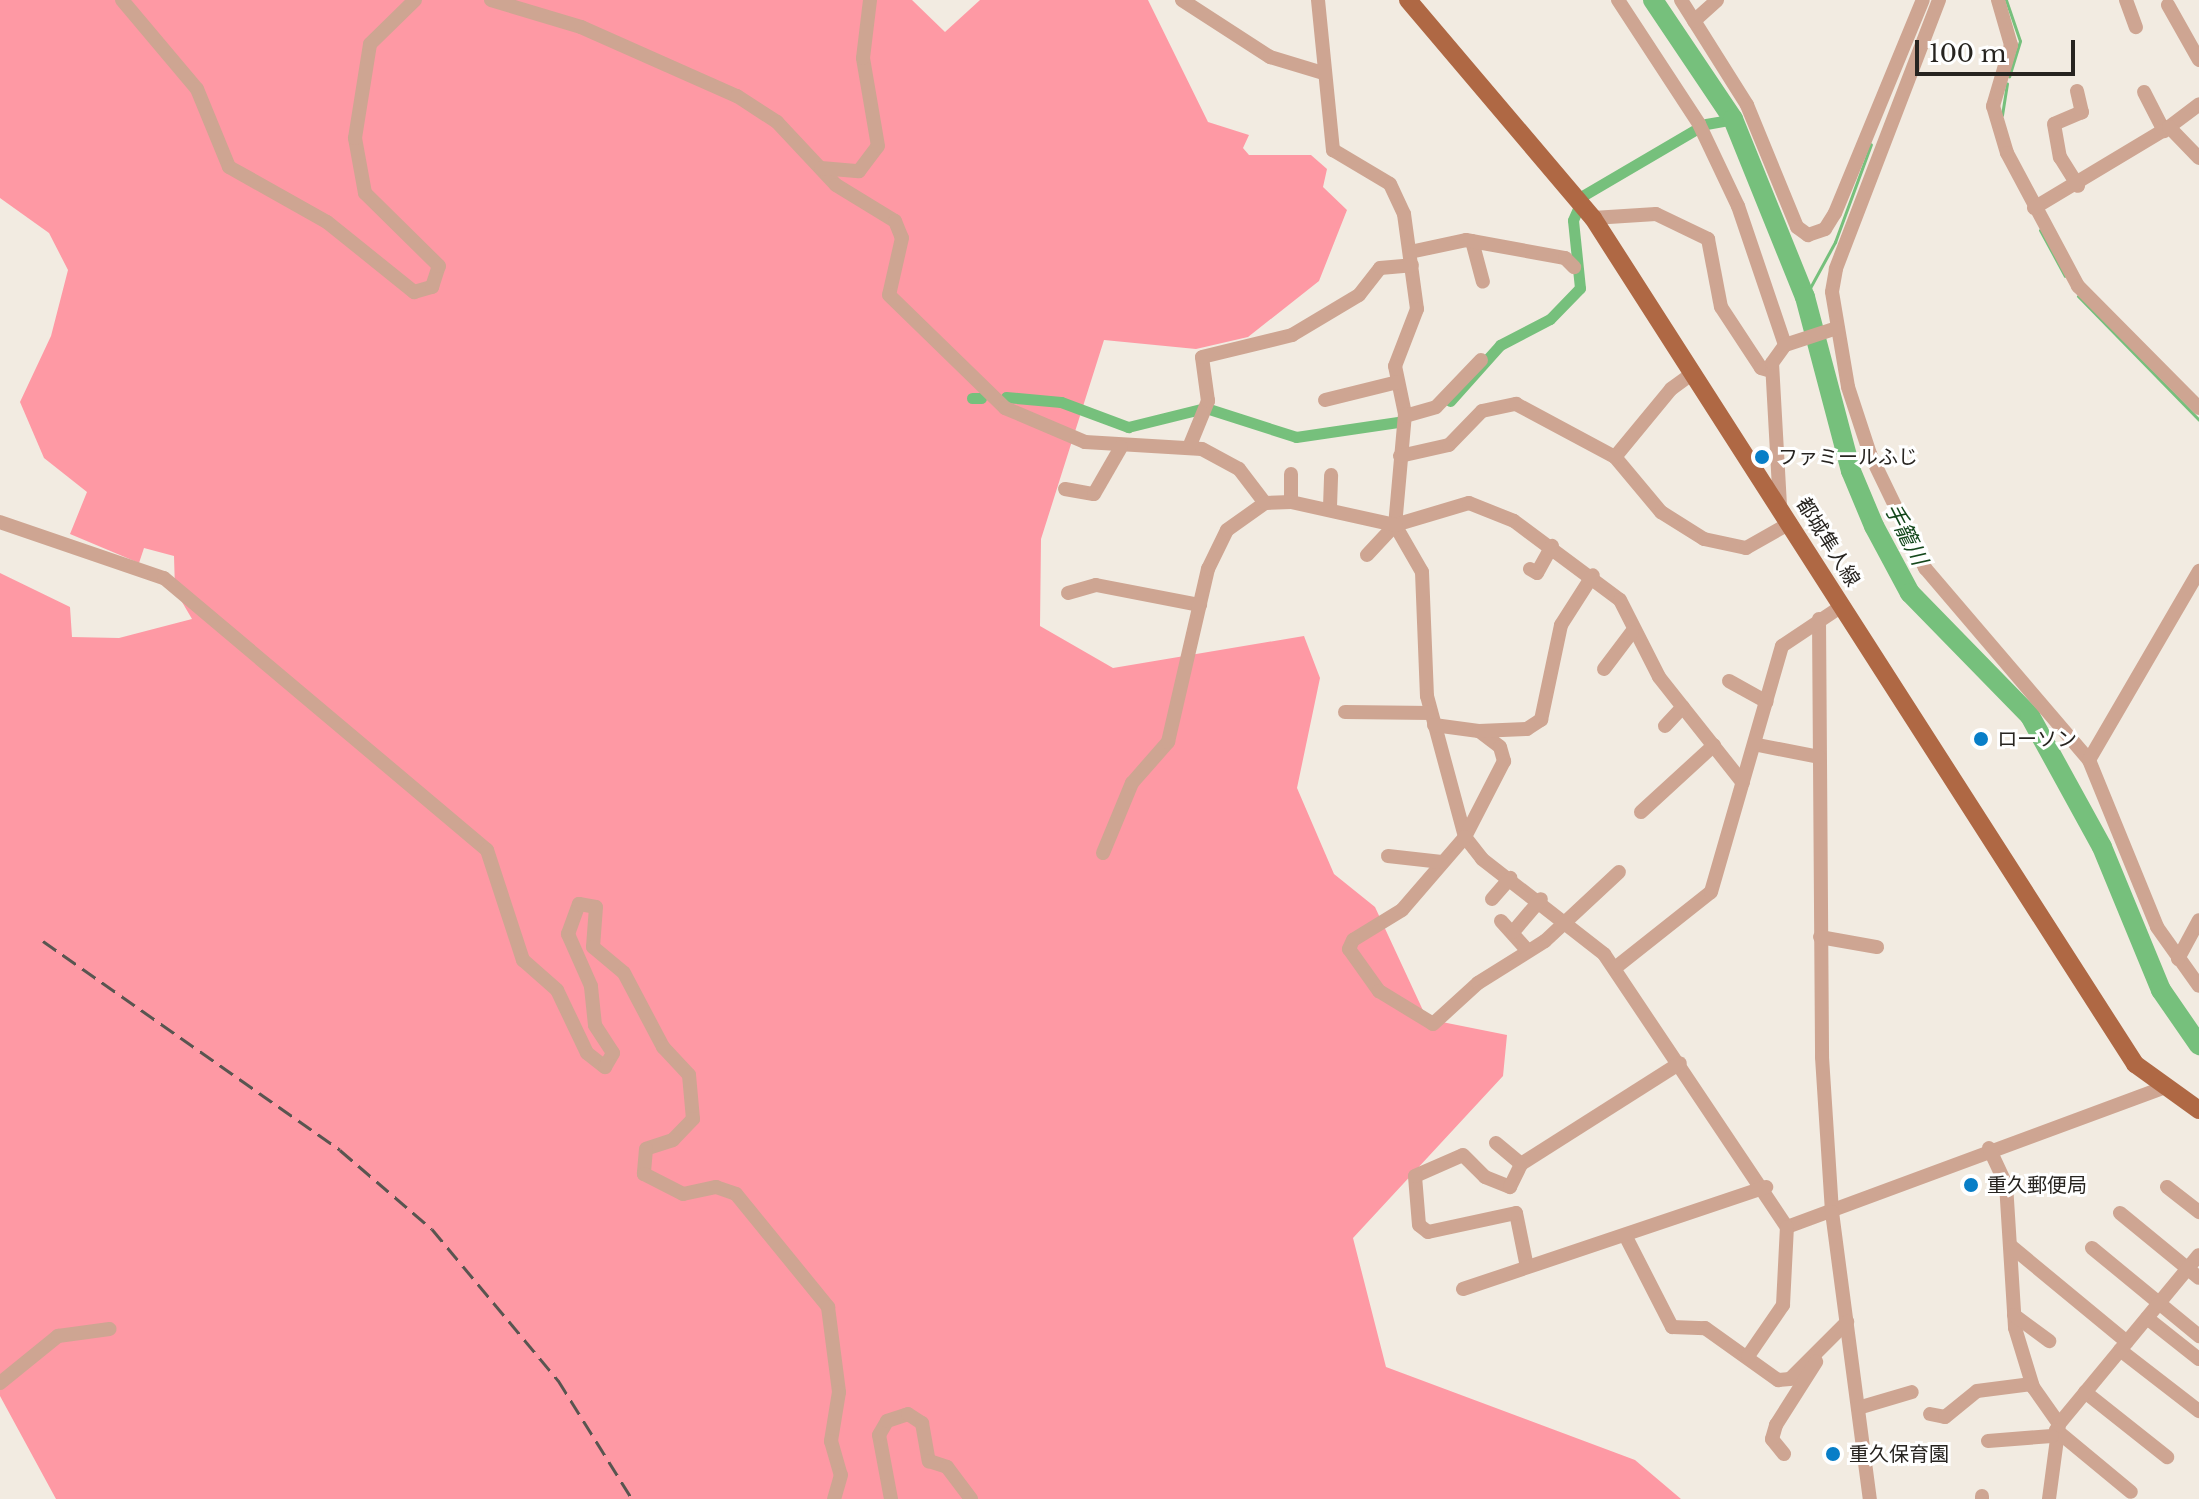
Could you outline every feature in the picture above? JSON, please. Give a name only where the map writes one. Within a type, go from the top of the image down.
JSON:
[{"type":"main road","name":"都城隼人線","points":[[1408,0],[1592,217],[1780,506],[2123,1047],[2160,1089],[2199,1110]]},
{"type":"street","points":[[122,0],[156,36],[206,104],[229,167],[327,222],[406,290],[421,292],[432,287],[439,266],[365,193],[355,138],[370,44],[415,0]]},
{"type":"street","points":[[491,0],[581,27],[737,96],[777,122],[821,168],[895,221],[902,238],[889,295],[964,371],[1025,419],[1121,447],[1190,445],[1239,469],[1265,503]]},
{"type":"street","points":[[821,168],[859,171],[878,146],[863,58],[870,0]]},
{"type":"street","points":[[1182,0],[1270,57],[1323,73]]},
{"type":"street","points":[[1318,0],[1323,73],[1335,154],[1393,188],[1411,258],[1417,309],[1396,362],[1405,416],[1395,525],[1428,598],[1432,719],[1465,837],[1510,878],[1566,918],[1615,968],[1766,1187],[1787,1227],[1783,1305],[1748,1356]]},
{"type":"street","points":[[1618,0],[1699,124],[1738,206],[1785,345]]},
{"type":"street","points":[[1681,0],[1747,105],[1797,227],[1815,235],[1835,213],[1923,0]]},
{"type":"street","points":[[1692,17],[1708,0]]},
{"type":"street","points":[[1692,17],[1717,0]]},
{"type":"street","points":[[1939,0],[1841,247],[1832,292],[1837,328],[1870,454],[1925,568],[2089,760],[2140,890],[2178,959],[2199,986]]},
{"type":"street","points":[[1998,0],[2011,45],[1993,106],[2034,208],[2078,286],[2199,408]]},
{"type":"street","points":[[2126,0],[2136,27]]},
{"type":"street","points":[[2168,5],[2199,60]]},
{"type":"street","points":[[2077,91],[2082,112],[2054,124],[2060,157],[2078,186]]},
{"type":"street","points":[[2144,92],[2167,129],[2199,158]]},
{"type":"street","points":[[2034,208],[2078,186],[2167,129],[2199,104]]},
{"type":"street","points":[[1592,217],[1656,214],[1708,239],[1721,307],[1761,368],[1771,371]]},
{"type":"street","points":[[1472,241],[1483,282]]},
{"type":"street","points":[[1190,445],[1208,401],[1202,357],[1292,335],[1359,295],[1380,268],[1472,241],[1565,258],[1574,267]]},
{"type":"street","points":[[1780,506],[1771,371],[1785,345],[1837,328]]},
{"type":"street","points":[[1405,416],[1436,407],[1481,360]]},
{"type":"street","points":[[1615,457],[1671,389],[1693,373]]},
{"type":"street","points":[[1325,400],[1398,382]]},
{"type":"street","points":[[1400,456],[1449,445],[1482,411],[1509,403],[1615,457],[1661,512],[1715,543],[1749,547],[1790,523]]},
{"type":"street","points":[[1065,489],[1094,494],[1121,447]]},
{"type":"street","points":[[1291,474],[1291,502]]},
{"type":"street","points":[[1330,507],[1331,475]]},
{"type":"street","points":[[1103,853],[1121,802],[1168,742],[1217,542],[1265,503],[1291,502],[1330,507],[1395,525]]},
{"type":"street","points":[[1367,555],[1395,525],[1476,502],[1552,546],[1593,575],[1622,602],[1632,632],[1683,707],[1743,783]]},
{"type":"street","points":[[0,522],[164,578],[487,850],[523,960],[557,990],[592,1061],[605,1067],[613,1053],[595,1025],[591,986],[568,934],[579,904],[596,907],[593,947],[624,973],[691,1084],[693,1119],[673,1140],[646,1149],[644,1174],[683,1194],[716,1187],[736,1194],[828,1307],[839,1392],[831,1441],[841,1482],[834,1499]]},
{"type":"street","points":[[1530,569],[1537,573],[1552,546]]},
{"type":"street","points":[[2089,760],[2199,571]]},
{"type":"street","points":[[1345,712],[1432,719],[1479,731],[1527,729],[1541,720],[1561,625],[1593,575]]},
{"type":"street","points":[[1068,593],[1096,585],[1200,605]]},
{"type":"street","points":[[1615,968],[1711,892],[1724,827],[1758,745],[1782,646],[1842,606]]},
{"type":"street","points":[[1819,619],[1820,937],[1832,1212],[1843,1327],[1870,1499]]},
{"type":"street","points":[[1604,669],[1632,632]]},
{"type":"street","points":[[1729,681],[1767,702]]},
{"type":"street","points":[[1665,726],[1683,707]]},
{"type":"street","points":[[1479,731],[1500,747],[1504,761],[1465,837],[1402,910],[1353,940],[1349,949],[1379,991],[1433,1024],[1528,951],[1619,872]]},
{"type":"street","points":[[1641,812],[1714,745]]},
{"type":"street","points":[[1758,745],[1819,757]]},
{"type":"street","points":[[1388,856],[1442,862]]},
{"type":"street","points":[[1492,899],[1510,878]]},
{"type":"street","points":[[1513,932],[1541,899]]},
{"type":"street","points":[[2178,959],[2199,920]]},
{"type":"street","points":[[1501,921],[1528,951]]},
{"type":"street","points":[[1820,937],[1877,947]]},
{"type":"street","points":[[1527,1267],[1510,1187],[1521,1164],[1680,1063]]},
{"type":"street","points":[[1787,1227],[1952,1170],[1989,1148],[2160,1089]]},
{"type":"street","points":[[1496,1143],[1521,1164]]},
{"type":"street","points":[[1989,1148],[2006,1184],[2014,1315],[2032,1384],[2056,1430],[2131,1492]]},
{"type":"street","points":[[1510,1187],[1485,1177],[1463,1155],[1411,1184],[1419,1225],[1428,1232],[1516,1213]]},
{"type":"street","points":[[1463,1289],[1627,1239],[1766,1187]]},
{"type":"street","points":[[2167,1187],[2199,1212]]},
{"type":"street","points":[[2120,1213],[2193,1273]]},
{"type":"street","points":[[1627,1239],[1672,1327],[1705,1328],[1748,1356],[1771,1377],[1790,1379],[1843,1327]]},
{"type":"street","points":[[2012,1247],[2199,1411]]},
{"type":"street","points":[[2092,1248],[2199,1336]]},
{"type":"street","points":[[2049,1499],[2056,1430],[2159,1303],[2193,1273],[2199,1255]]},
{"type":"street","points":[[2014,1315],[2049,1341]]},
{"type":"street","points":[[2147,1318],[2199,1359]]},
{"type":"street","points":[[1784,1454],[1772,1439],[1776,1425],[1843,1327]]},
{"type":"street","points":[[0,1383],[58,1336],[110,1329]]},
{"type":"street","points":[[1930,1414],[1945,1417],[1977,1391],[2032,1384]]},
{"type":"street","points":[[1858,1408],[1912,1392]]},
{"type":"street","points":[[2085,1392],[2167,1457]]},
{"type":"street","points":[[891,1499],[879,1435],[887,1421],[908,1414],[922,1423],[929,1461],[947,1467],[971,1499]]},
{"type":"street","points":[[1988,1441],[2056,1430]]},
{"type":"shaded area","points":[[0,0],[912,0],[945,32],[980,0],[1148,0],[1208,122],[1249,135],[1243,148],[1249,155],[1311,155],[1327,169],[1323,187],[1347,210],[1319,281],[1248,337],[1196,349],[1104,340],[1041,539],[1040,626],[1113,668],[1304,636],[1320,678],[1297,788],[1334,874],[1375,907],[1427,1019],[1507,1035],[1503,1076],[1353,1238],[1386,1367],[1635,1460],[1681,1499],[56,1499],[0,1396],[0,573],[70,607],[72,637],[119,638],[192,619],[175,590],[174,556],[144,548],[139,563],[70,534],[87,492],[44,458],[20,402],[51,336],[68,270],[49,233],[0,198]]},
{"type":"waterway","name":"手籠川","points":[[1653,0],[1733,119],[1805,297],[1851,471],[1874,526],[1910,593],[2030,716],[2102,847],[2161,990],[2199,1045]]},
{"type":"waterway","points":[[2006,0],[2020,41],[2009,76]]},
{"type":"waterway","points":[[2002,115],[2007,83]]},
{"type":"waterway","points":[[1706,124],[1733,119]]},
{"type":"waterway","points":[[1450,401],[1500,345],[1550,319],[1580,288],[1573,220],[1584,195],[1695,130]]},
{"type":"waterway","points":[[1805,297],[1835,242],[1871,144]]},
{"type":"waterway","points":[[2040,230],[2065,276]]},
{"type":"waterway","points":[[2078,296],[2199,420]]},
{"type":"waterway","points":[[1006,397],[1061,402],[1128,427],[1201,409]]},
{"type":"waterway","points":[[972,398],[981,398]]},
{"type":"waterway","points":[[1209,409],[1296,437],[1398,422]]},
{"type":"railway","points":[[43,941],[340,1150],[432,1229],[558,1380],[632,1499]]},
{"type":"place","name":"ファミールふじ","points":[[1762,457]]},
{"type":"place","name":"ローソン","points":[[1981,739]]},
{"type":"place","name":"重久郵便局","points":[[1971,1185]]},
{"type":"place","name":"重久保育園","points":[[1833,1454]]}]
